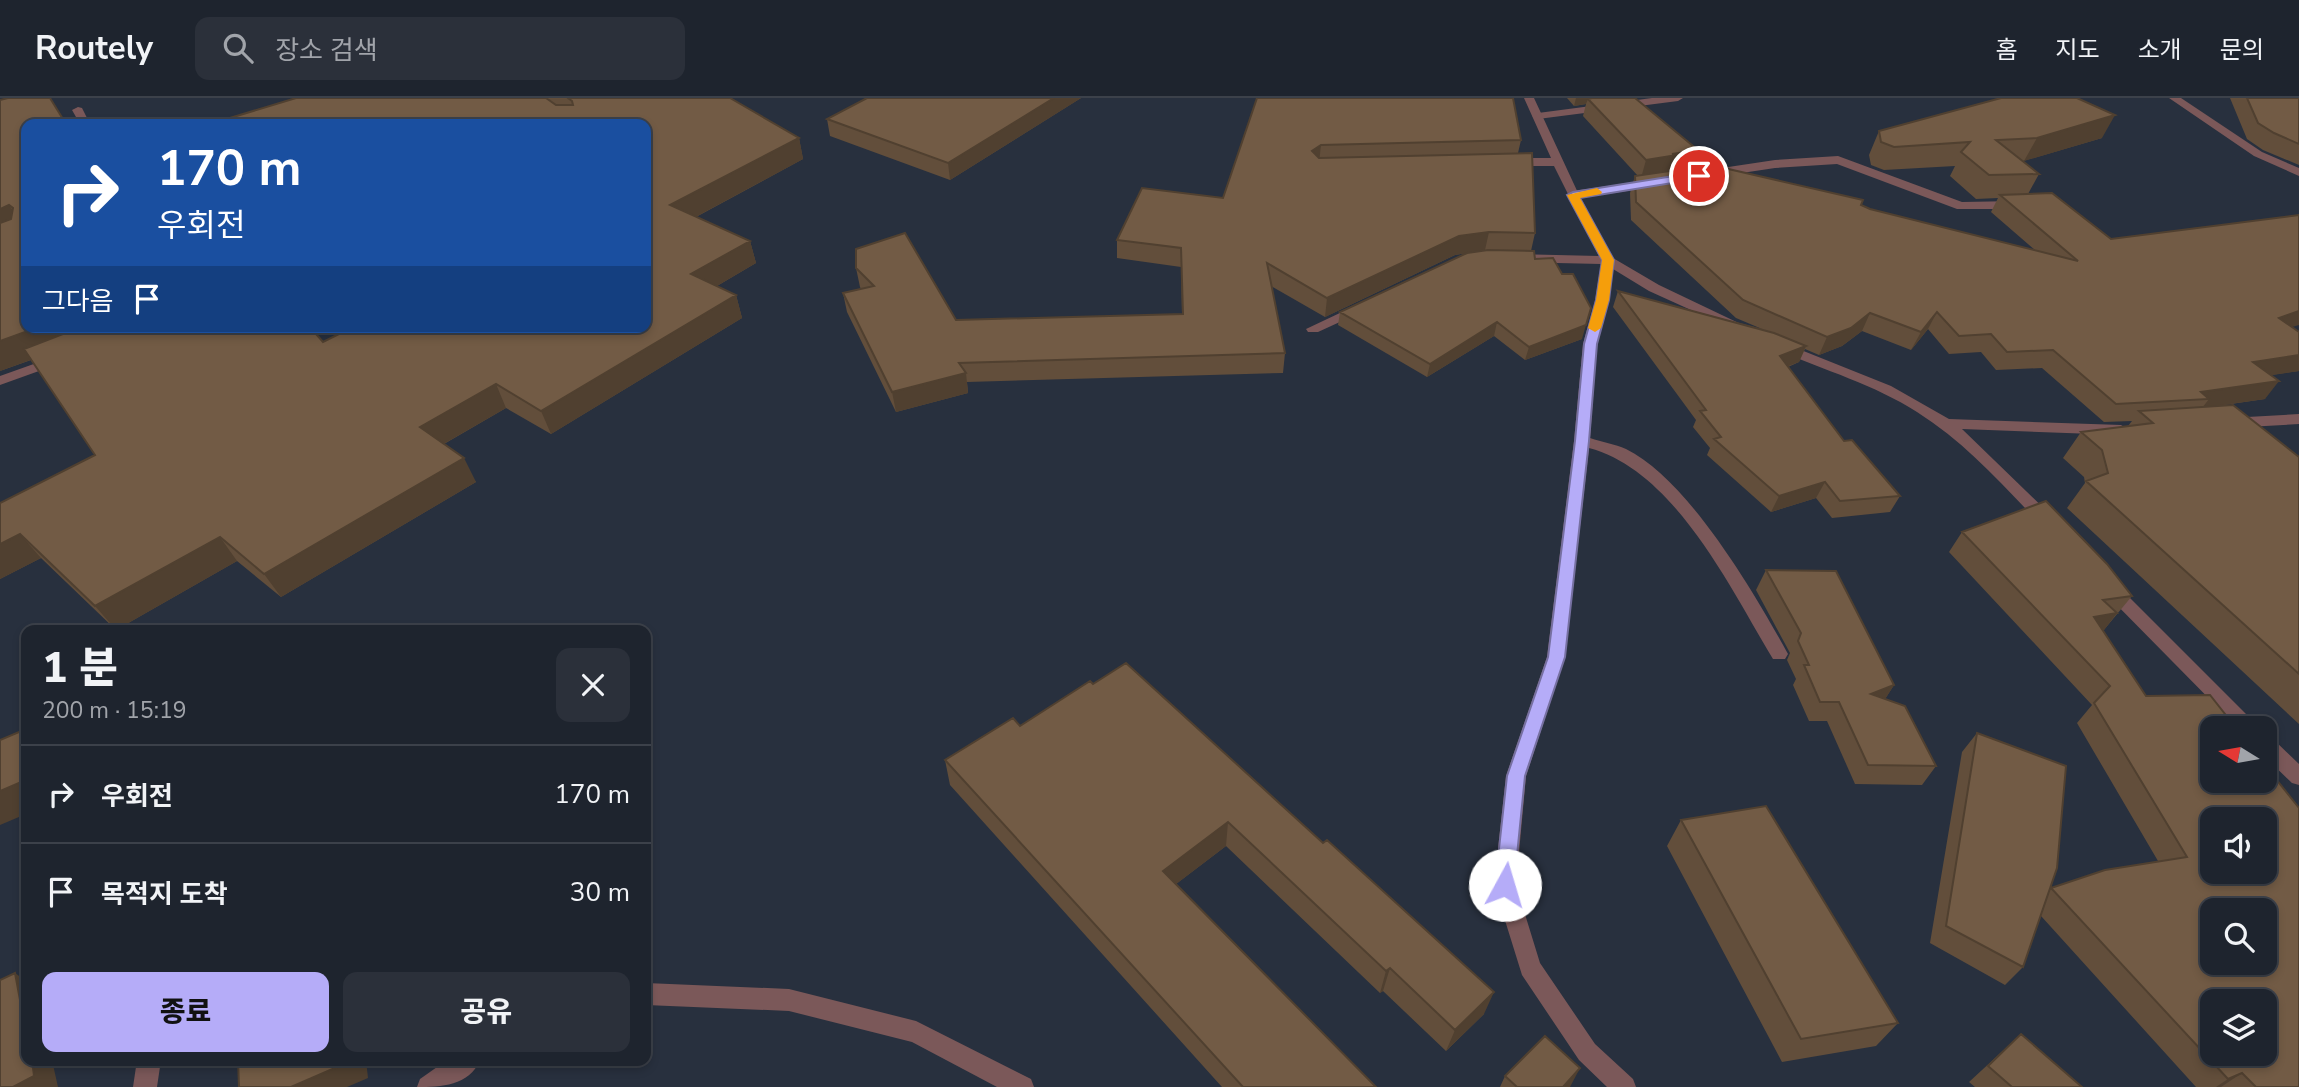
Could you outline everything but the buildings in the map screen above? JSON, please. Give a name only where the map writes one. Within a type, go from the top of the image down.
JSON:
[{"type":"street","points":[[1529,98],[1573,195],[1608,260],[1602,300],[1590,344],[1582,441],[1556,657],[1516,776],[1505,885],[1530,968],[1587,1052],[1624,1087]]},
{"type":"street","points":[[1538,116],[1678,98]]},
{"type":"street","points":[[2174,98],[2258,154],[2299,172]]},
{"type":"street","points":[[78,110],[82,119]]},
{"type":"street","points":[[1708,174],[1775,164],[1838,160],[1961,206],[2024,205]]},
{"type":"street","points":[[1490,163],[1559,162]]},
{"type":"street","points":[[1573,195],[1667,181]]},
{"type":"street","points":[[1499,257],[1608,260],[1654,288],[1900,396],[1946,424],[1986,458],[2060,535]]},
{"type":"street","points":[[1313,329],[1375,300]]},
{"type":"street","points":[[0,381],[79,352]]},
{"type":"street","points":[[2212,424],[2299,419]]},
{"type":"street","points":[[1946,424],[2135,429]]},
{"type":"street","points":[[1582,441],[1623,454],[1661,485],[1715,549],[1779,654]]},
{"type":"street","points":[[2096,574],[2238,716]]},
{"type":"street","points":[[2277,756],[2299,777]]},
{"type":"street","points":[[651,993],[789,1000],[916,1032],[1022,1087]]},
{"type":"street","points":[[145,1087],[148,1066]]},
{"type":"street","points":[[429,1087],[459,1066]]},
{"type":"slow traffic","points":[[1595,328],[1608,260],[1573,195],[1597,192]]},
{"type":"route","points":[[1505,885],[1516,776],[1556,657],[1582,441],[1590,344],[1602,300],[1608,260],[1573,195],[1699,176]]}]
